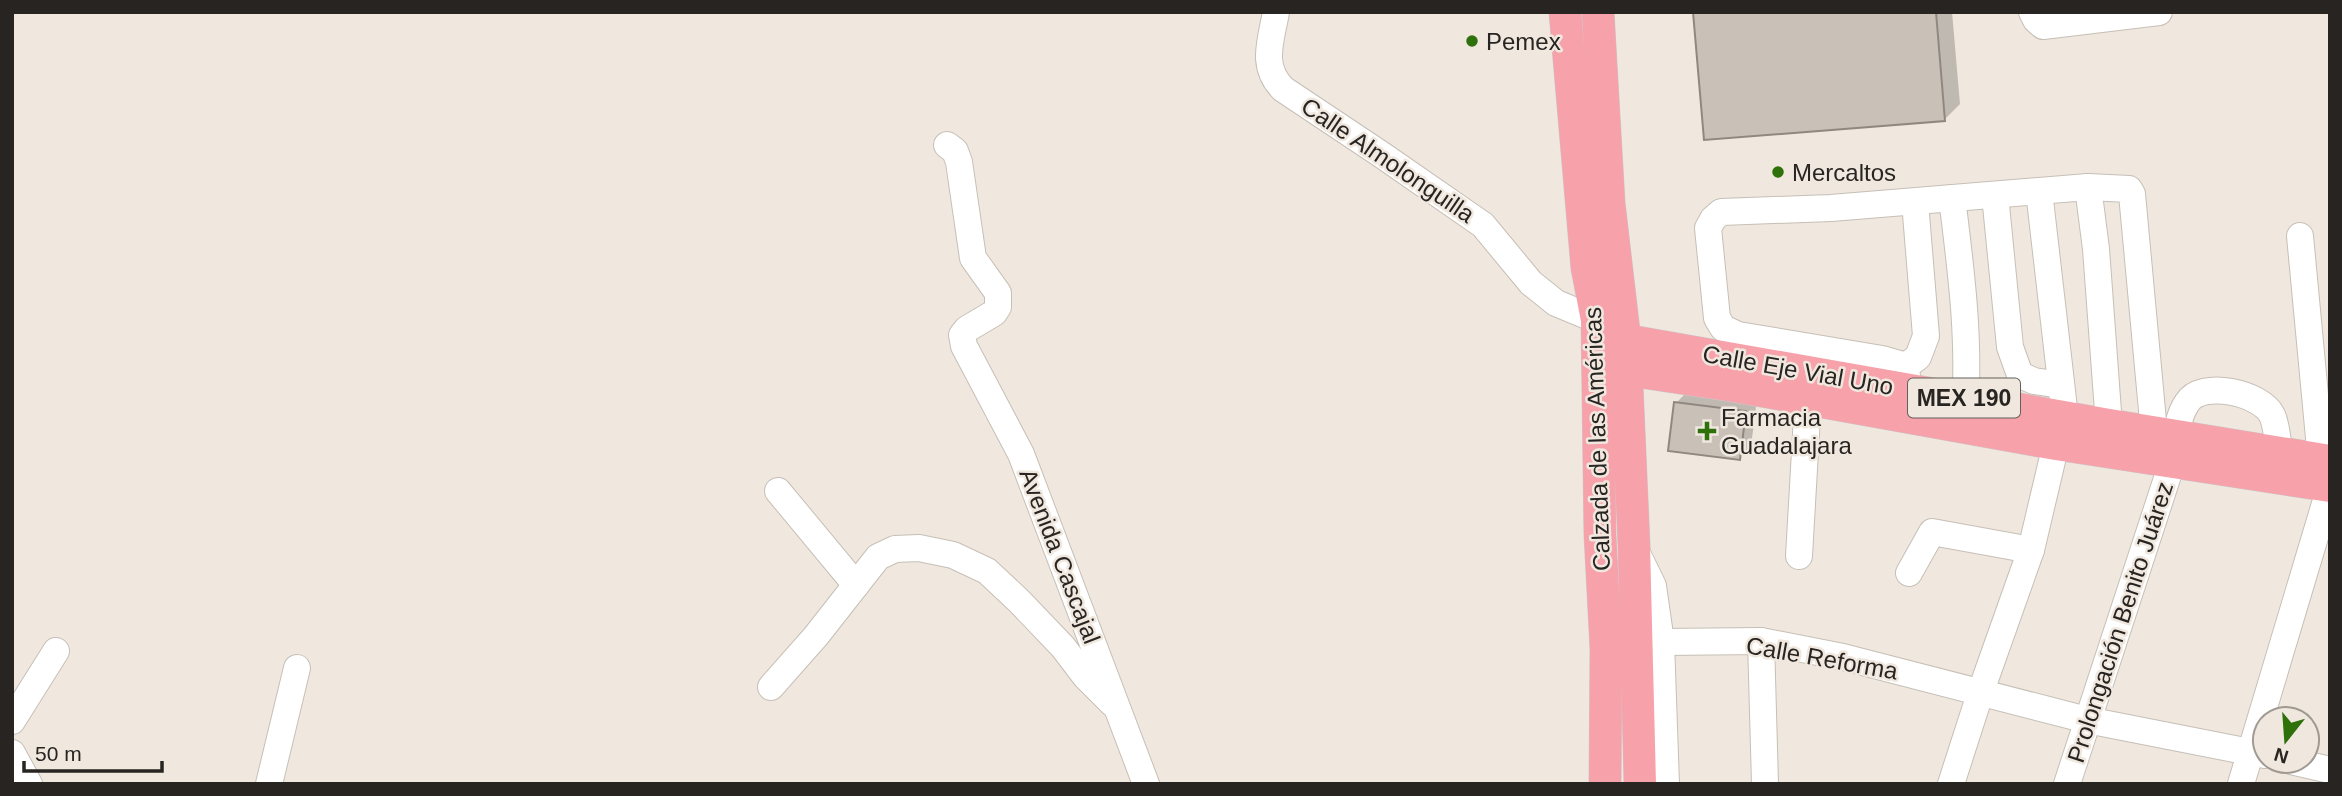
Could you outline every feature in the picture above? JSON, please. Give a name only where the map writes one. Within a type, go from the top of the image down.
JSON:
[{"type":"main road","name":"Calzada de las Américas","points":[[1564,12],[1587,268],[1611,343],[1634,545],[1640,784]]},
{"type":"main road","name":"Calzada de las Américas","points":[[1598,12],[1609,203],[1611,343],[1600,536],[1605,649],[1605,784]]},
{"type":"main road","name":"Calle Eje Vial Uno","points":[[1611,343],[1907,378],[1964,412]]},
{"type":"main road","name":"Calle Eje Vial Uno","points":[[1611,343],[1808,399],[1964,412],[2060,430],[2164,432],[2280,452],[2328,473]]},
{"type":"main road","name":"Calle Eje Vial Uno","points":[[2060,430],[2108,410],[2164,432],[2328,473]]},
{"type":"street","name":"Calle Almolonguilla","points":[[1276,12],[1268,64],[1274,79],[1283,89],[1483,225],[1531,284],[1611,343]]},
{"type":"street","points":[[2037,19],[2159,12]]},
{"type":"street","name":"Avenida Cascajal","points":[[947,145],[955,151],[959,162],[973,258],[998,293],[995,313],[967,329],[962,335],[964,346],[1021,454],[1146,784]]},
{"type":"street","points":[[2088,187],[2096,249],[2108,410]]},
{"type":"street","points":[[1914,202],[1926,336],[1907,378],[1882,359],[1766,341],[1738,335],[1723,328],[1717,318],[1708,228],[1721,212],[1831,208],[2088,187],[2129,189],[2132,194],[2164,432]]},
{"type":"street","points":[[1951,784],[2031,550],[2060,430],[2061,385],[2039,191]]},
{"type":"street","points":[[1995,195],[2010,346],[2020,375],[2034,381],[2061,385]]},
{"type":"street","points":[[1952,198],[1962,281],[1964,412]]},
{"type":"street","points":[[2270,705],[2328,473],[2300,236]]},
{"type":"street","name":"Prolongación Benito Juárez","points":[[2067,784],[2087,720],[2164,432],[2188,400],[2205,390],[2247,394],[2271,413],[2280,452]]},
{"type":"street","points":[[1799,556],[1808,399]]},
{"type":"street","points":[[778,491],[856,585]]},
{"type":"street","points":[[1909,573],[1932,532],[2031,550]]},
{"type":"street","points":[[1634,545],[1653,586],[1661,642],[1666,784]]},
{"type":"street","points":[[772,687],[878,557],[895,549],[919,548],[953,555],[987,571],[1020,601],[1063,647],[1085,676],[1118,709]]},
{"type":"street","points":[[1761,641],[1765,784]]},
{"type":"street","name":"Calle Reforma","points":[[1661,642],[1761,641],[1843,657],[2087,720],[2251,752]]},
{"type":"street","points":[[12,721],[56,651]]},
{"type":"street","points":[[268,784],[297,668]]},
{"type":"street","points":[[12,753],[29,784]]},
{"type":"street","points":[[2241,784],[2251,766]]},
{"type":"building","points":[[1693,12],[1936,12],[1945,121],[1704,140]]},
{"type":"building","name":"Farmacia Guadalajara","points":[[1674,402],[1746,411],[1740,460],[1668,451]]},
{"type":"place","name":"Pemex","points":[[1472,41]]},
{"type":"place","name":"Mercaltos","points":[[1778,172]]},
{"type":"place","name":"Farmacia Guadalajara","points":[[1707,431]]}]
